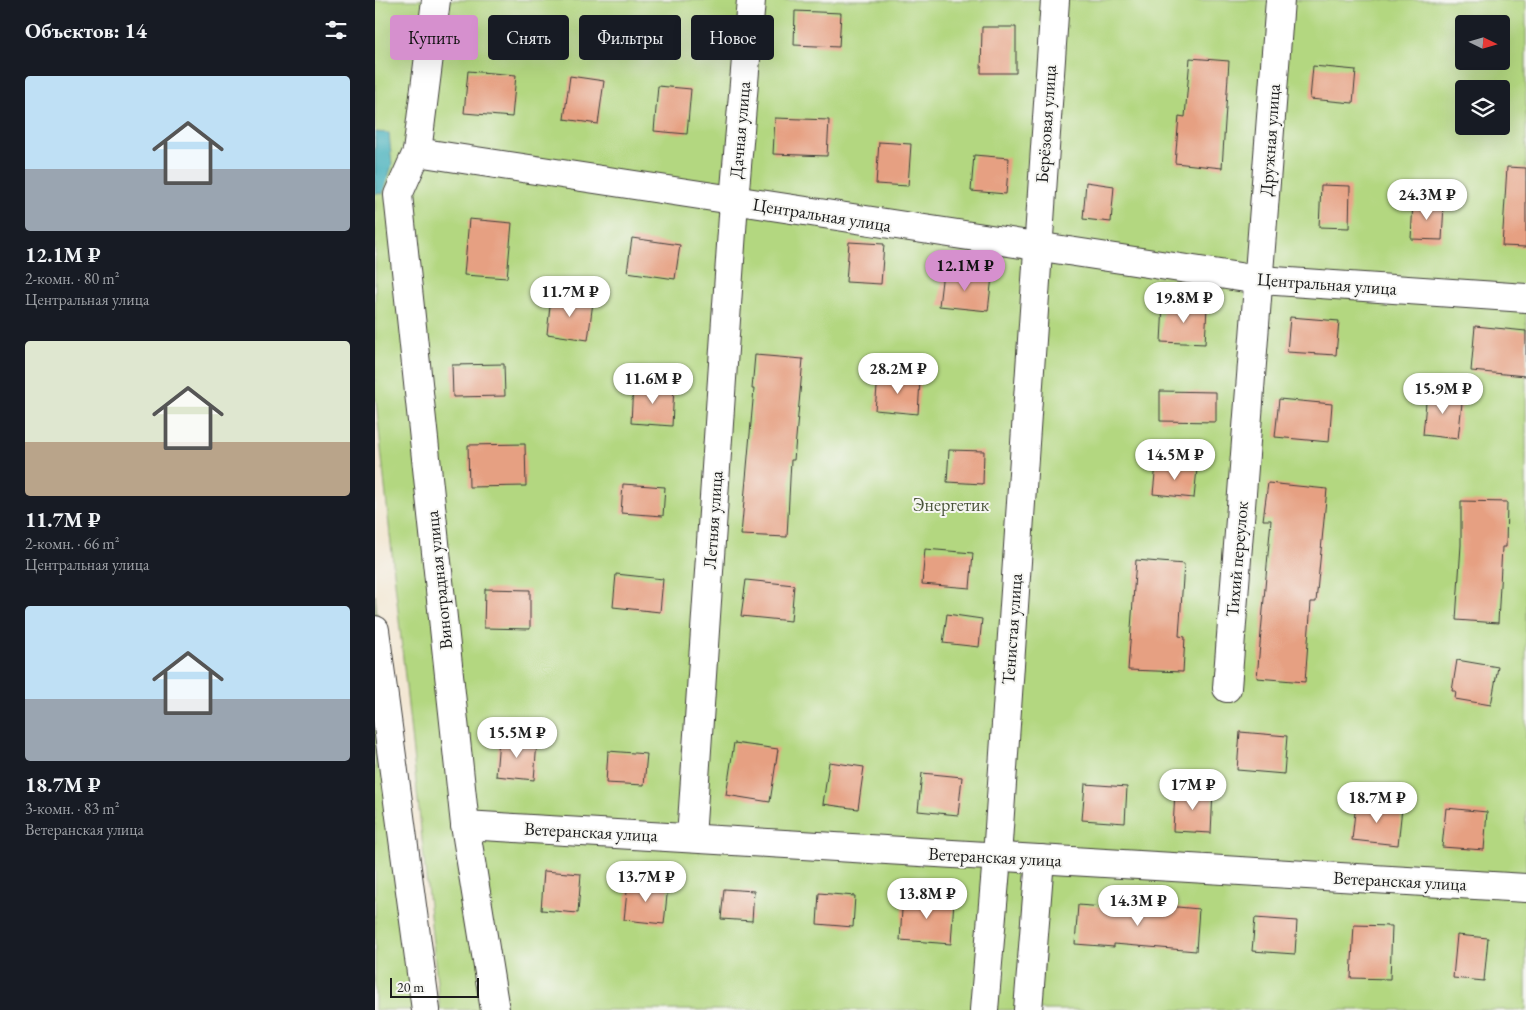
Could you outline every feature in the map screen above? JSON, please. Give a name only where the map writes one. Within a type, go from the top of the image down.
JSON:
[{"type":"street","name":"Виноградная улица","points":[[436,0],[417,152],[398,195],[465,825],[495,1010]]},
{"type":"street","name":"Дачная улица","points":[[734,201],[751,0]]},
{"type":"street","name":"Берёзовая улица","points":[[1037,248],[1055,0]]},
{"type":"street","name":"Дружная улица","points":[[1259,280],[1280,0]]},
{"type":"street","name":"Центральная улица","points":[[417,152],[1037,248],[1259,280],[1526,298]]},
{"type":"street","name":"Летняя улица","points":[[691,838],[734,201]]},
{"type":"street","name":"Тенистая улица","points":[[984,1010],[997,857],[1037,248]]},
{"type":"street","name":"Тихий переулок","points":[[1227,688],[1259,280]]},
{"type":"street","points":[[375,630],[426,1010]]},
{"type":"street","name":"Ветеранская улица","points":[[465,825],[1526,888]]},
{"type":"street","points":[[1028,1010],[1040,859]]},
{"type":"green space","name":"Энергетик","points":[[375,0],[1526,0],[1526,1010],[440,1010],[375,392]]},
{"type":"green space","points":[[375,595],[418,1010],[375,1010]]},
{"type":"water","points":[[375,132],[389,133],[392,165],[383,194],[375,193]]},
{"type":"building","points":[[795,11],[841,13],[839,47],[794,45]]},
{"type":"building","points":[[982,27],[1016,27],[1016,73],[981,73]]},
{"type":"building","points":[[1190,58],[1229,61],[1222,168],[1175,163],[1179,116],[1185,117]]},
{"type":"building","points":[[1313,66],[1356,70],[1353,103],[1310,99]]},
{"type":"building","points":[[468,71],[516,75],[512,117],[464,113]]},
{"type":"building","points":[[570,76],[604,81],[598,124],[564,119]]},
{"type":"building","points":[[658,86],[691,89],[687,134],[654,131]]},
{"type":"building","points":[[775,118],[829,120],[827,156],[773,154]]},
{"type":"building","points":[[879,142],[911,144],[908,186],[876,184]]},
{"type":"building","points":[[974,155],[1009,158],[1006,194],[971,191]]},
{"type":"building","points":[[1507,167],[1526,168],[1526,247],[1502,246]]},
{"type":"building","points":[[1086,182],[1114,186],[1111,222],[1083,219]]},
{"type":"building","points":[[1321,185],[1350,186],[1349,228],[1319,227]]},
{"type":"building","points":[[1413,202],[1444,204],[1442,240],[1411,239]]},
{"type":"building","points":[[469,219],[512,223],[507,278],[464,275]]},
{"type":"building","points":[[632,238],[680,245],[675,279],[627,272]]},
{"type":"building","points":[[849,242],[884,244],[881,284],[846,282]]},
{"type":"building","points":[[943,272],[992,277],[988,311],[939,306]]},
{"type":"building","points":[[551,296],[593,302],[588,340],[547,334]]},
{"type":"building","points":[[1163,305],[1207,307],[1205,344],[1161,342]]},
{"type":"building","points":[[1290,317],[1339,321],[1336,355],[1287,352]]},
{"type":"building","points":[[1475,326],[1526,331],[1526,376],[1471,371]]},
{"type":"building","points":[[755,355],[803,359],[794,460],[791,460],[787,537],[741,535],[754,389],[752,389]]},
{"type":"building","points":[[504,364],[505,396],[453,397],[452,365]]},
{"type":"building","points":[[878,376],[920,380],[918,414],[875,410]]},
{"type":"building","points":[[633,384],[674,386],[672,426],[631,423]]},
{"type":"building","points":[[1160,391],[1216,392],[1216,422],[1160,421]]},
{"type":"building","points":[[1427,391],[1463,394],[1458,439],[1423,435]]},
{"type":"building","points":[[1279,399],[1332,404],[1329,442],[1275,437]]},
{"type":"building","points":[[525,444],[526,486],[469,487],[468,445]]},
{"type":"building","points":[[949,450],[984,451],[983,484],[947,482]]},
{"type":"building","points":[[1156,464],[1197,469],[1194,498],[1153,494]]},
{"type":"building","points":[[1268,483],[1327,489],[1316,602],[1311,602],[1305,682],[1257,678],[1271,520],[1263,520]]},
{"type":"building","points":[[623,484],[665,487],[663,516],[621,513]]},
{"type":"building","points":[[1461,501],[1507,502],[1506,547],[1502,547],[1498,623],[1456,620],[1461,545]]},
{"type":"building","points":[[925,549],[973,553],[970,588],[922,584]]},
{"type":"building","points":[[1136,560],[1184,564],[1179,636],[1185,637],[1183,672],[1128,670]]},
{"type":"building","points":[[616,574],[663,579],[660,612],[613,607]]},
{"type":"building","points":[[746,580],[794,585],[791,621],[741,616]]},
{"type":"building","points":[[485,589],[530,590],[530,629],[484,628]]},
{"type":"building","points":[[947,614],[982,619],[979,647],[943,643]]},
{"type":"building","points":[[1457,660],[1498,667],[1491,705],[1455,699],[1456,691],[1452,691]]},
{"type":"building","points":[[1240,732],[1287,736],[1284,774],[1237,770]]},
{"type":"building","points":[[499,739],[537,742],[534,780],[496,776]]},
{"type":"building","points":[[734,743],[778,749],[770,802],[726,795]]},
{"type":"building","points":[[608,751],[647,754],[644,785],[606,783]]},
{"type":"building","points":[[829,762],[864,767],[858,809],[823,804]]},
{"type":"building","points":[[922,773],[962,777],[958,815],[918,811]]},
{"type":"building","points":[[1085,784],[1127,787],[1125,823],[1082,820]]},
{"type":"building","points":[[1175,789],[1213,791],[1211,833],[1173,831]]},
{"type":"building","points":[[1356,803],[1402,808],[1398,845],[1352,840]]},
{"type":"building","points":[[1446,808],[1487,812],[1484,850],[1442,847]]},
{"type":"building","points":[[544,871],[581,874],[578,913],[541,910]]},
{"type":"building","points":[[628,882],[668,886],[664,924],[624,920]]},
{"type":"building","points":[[724,889],[754,891],[752,921],[721,919]]},
{"type":"building","points":[[819,893],[855,896],[853,927],[817,924]]},
{"type":"building","points":[[903,895],[954,900],[951,944],[900,940]]},
{"type":"building","points":[[1078,905],[1156,911],[1156,905],[1199,909],[1196,951],[1114,944],[1114,947],[1075,944]]},
{"type":"building","points":[[1255,918],[1297,921],[1295,954],[1252,951]]},
{"type":"building","points":[[1354,925],[1392,926],[1390,979],[1351,978]]},
{"type":"building","points":[[1457,935],[1488,938],[1484,981],[1453,978]]}]
